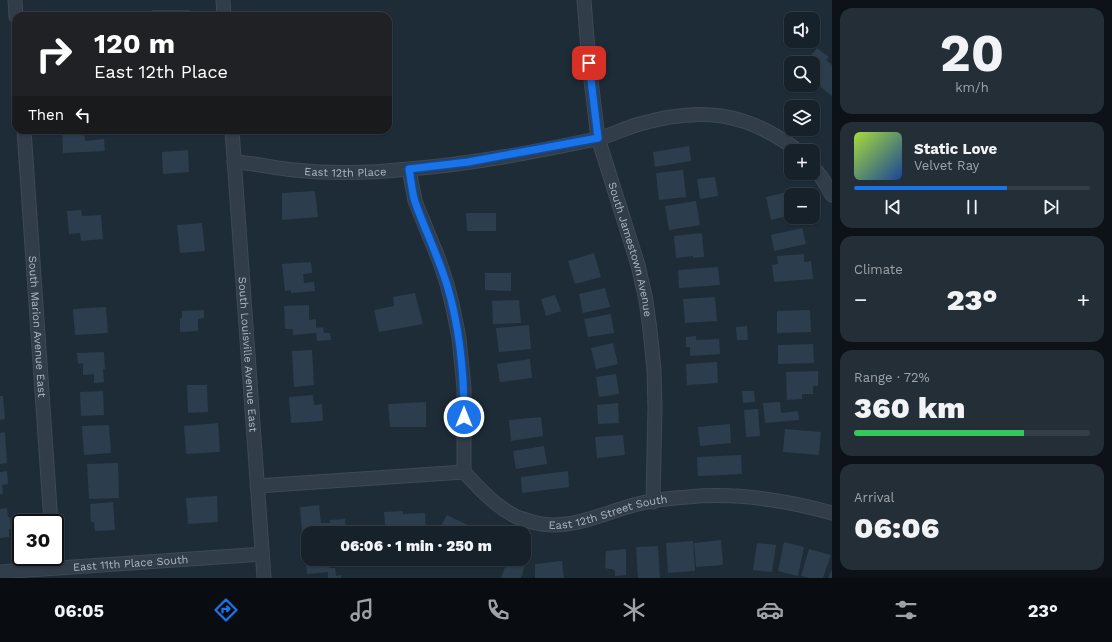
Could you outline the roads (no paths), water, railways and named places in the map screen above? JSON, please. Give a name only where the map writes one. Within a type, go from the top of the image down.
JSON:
[{"type":"street","points":[[15,0],[16,12]]},
{"type":"street","points":[[223,0],[224,12]]},
{"type":"street","name":"South Jamestown Avenue","points":[[584,0],[589,63],[598,138],[638,265],[646,300],[654,370],[655,408],[653,502]]},
{"type":"street","name":"East 12th Place","points":[[234,162],[294,170],[327,172],[409,169],[468,162],[598,138],[637,125],[681,115],[701,114],[720,115],[751,123],[781,138],[789,144]]},
{"type":"street","name":"South Marion Avenue East","points":[[24,134],[50,514]]},
{"type":"street","name":"South Louisville Avenue East","points":[[232,134],[264,578]]},
{"type":"street","points":[[257,486],[464,472],[464,388],[459,338],[454,308],[439,260],[415,201],[409,169]]},
{"type":"street","points":[[820,176],[832,195]]},
{"type":"street","name":"East 12th Street South","points":[[464,472],[487,496],[502,508],[518,518],[540,524],[561,525],[581,522],[635,504],[689,496],[756,497],[806,506],[832,513]]},
{"type":"street","name":"East 11th Place South","points":[[64,563],[262,554]]},
{"type":"street","name":"East 11th Place South","points":[[0,572],[36,566]]}]
